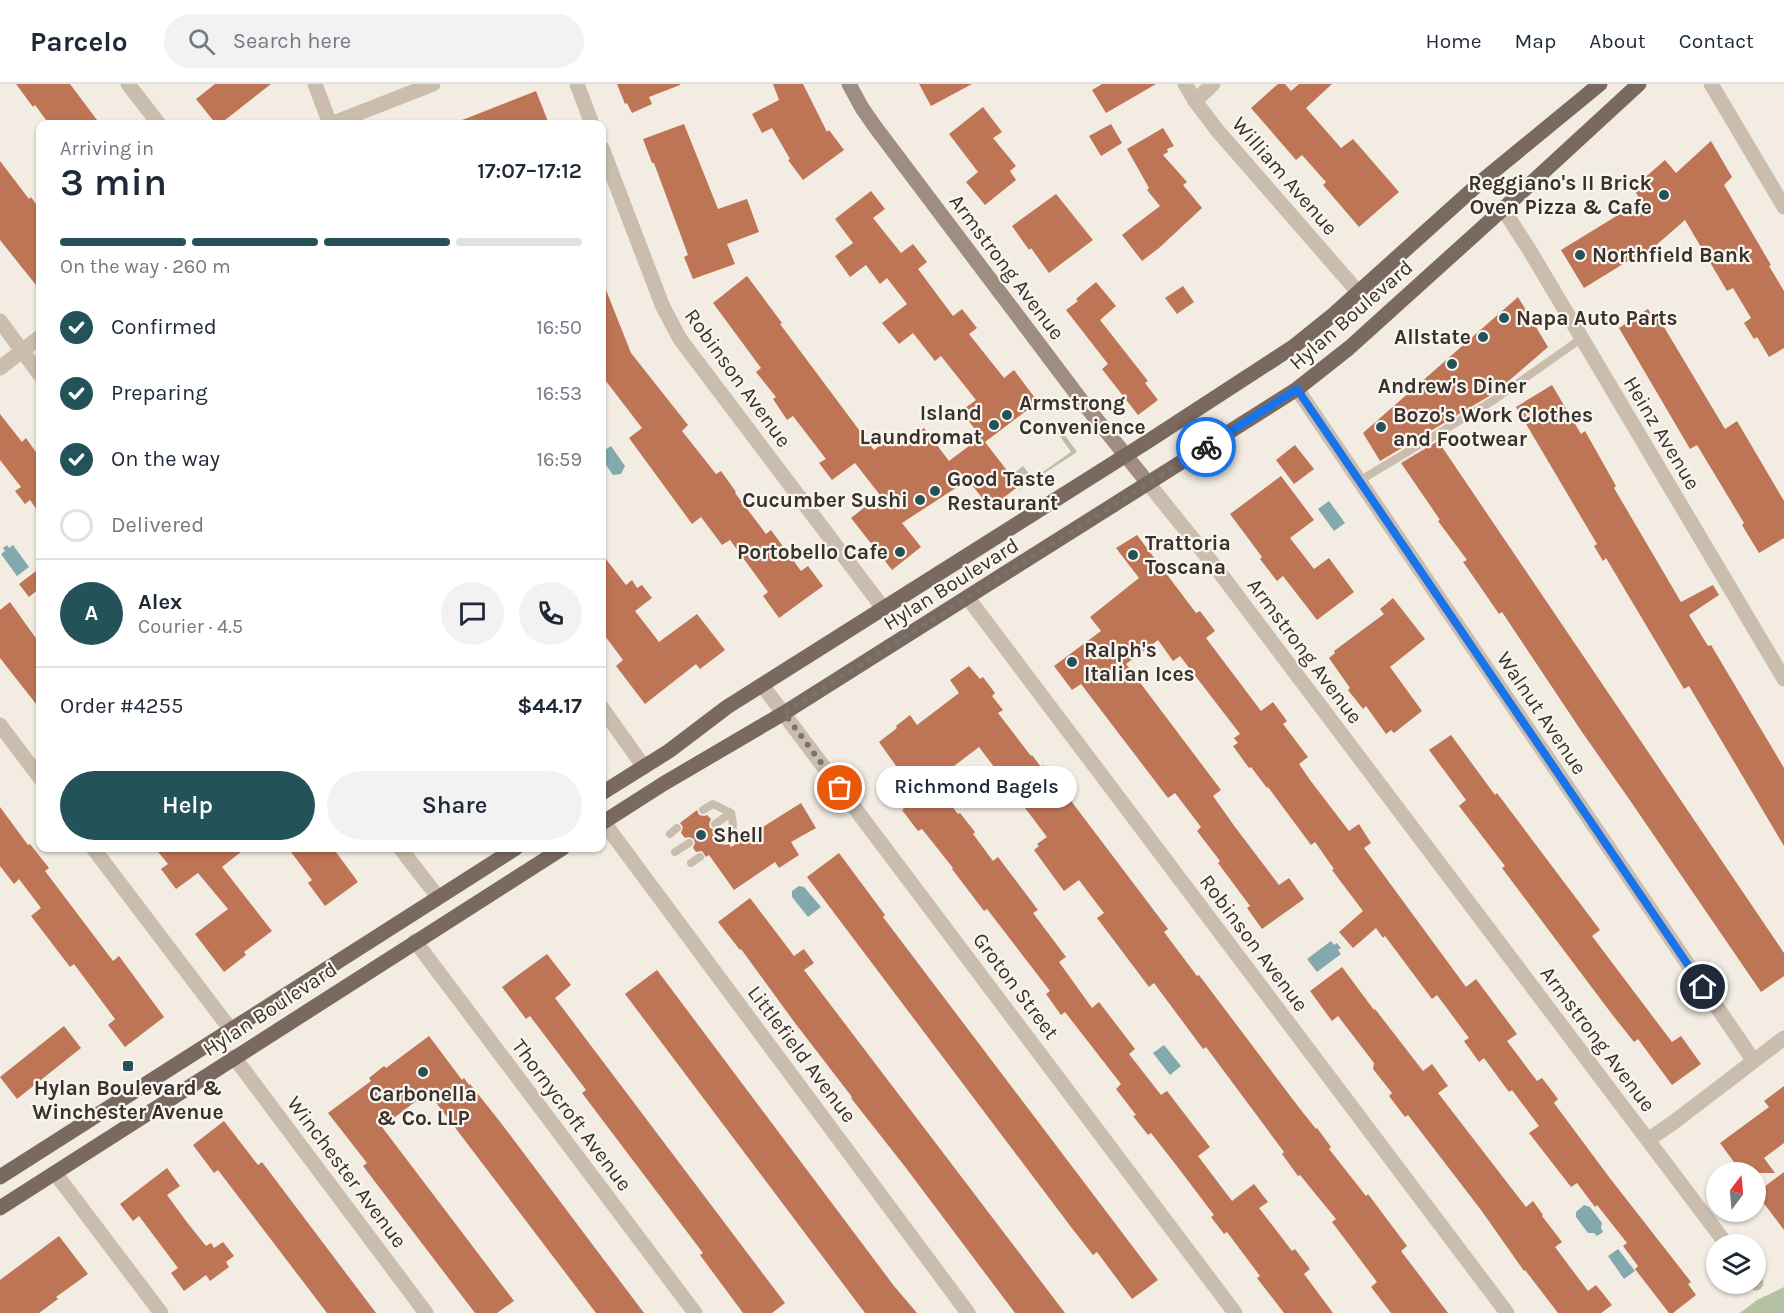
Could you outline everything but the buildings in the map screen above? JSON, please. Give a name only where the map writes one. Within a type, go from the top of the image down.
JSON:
[{"type":"main road","name":"Hylan Boulevard","points":[[606,791],[669,751],[727,707],[1286,352],[1315,330],[1483,180],[1600,84]]},
{"type":"main road","name":"Hylan Boulevard","points":[[606,820],[784,713],[1297,389],[1349,348],[1639,84]]},
{"type":"main road","name":"Hylan Boulevard","points":[[0,1177],[510,852]]},
{"type":"main road","name":"Hylan Boulevard","points":[[0,1208],[557,852]]},
{"type":"street","points":[[129,84],[156,120]]},
{"type":"street","points":[[315,84],[329,120]]},
{"type":"street","points":[[341,120],[433,84]]},
{"type":"street","points":[[577,84],[590,120]]},
{"type":"street","name":"Armstrong Avenue","points":[[849,84],[876,128],[1125,456],[1217,569],[1719,1234]]},
{"type":"street","name":"William Avenue","points":[[1185,84],[1217,130],[1358,292]]},
{"type":"street","points":[[1195,101],[1213,84]]},
{"type":"street","points":[[1711,84],[1784,207]]},
{"type":"street","name":"Robinson Avenue","points":[[606,158],[663,307],[681,339],[883,608]]},
{"type":"street","name":"Heinz Avenue","points":[[1503,209],[1784,679]]},
{"type":"street","points":[[0,321],[36,370]]},
{"type":"street","points":[[0,368],[36,340]]},
{"type":"street","name":"Walnut Avenue","points":[[1297,389],[1753,1060]]},
{"type":"street","name":"Robinson Avenue","points":[[968,598],[1507,1313]]},
{"type":"street","name":"Groton Street","points":[[762,685],[1235,1313]]},
{"type":"street","points":[[606,714],[644,767]]},
{"type":"street","points":[[0,725],[36,773]]},
{"type":"street","name":"Littlefield Avenue","points":[[606,827],[968,1313]]},
{"type":"street","points":[[96,852],[231,1030]]},
{"type":"street","points":[[403,852],[438,897]]},
{"type":"street","name":"Thornycroft Avenue","points":[[415,941],[695,1313]]},
{"type":"street","points":[[1648,1140],[1784,1038]]},
{"type":"street","name":"Winchester Avenue","points":[[234,1057],[426,1313]]},
{"type":"street","points":[[55,1173],[161,1313]]},
{"type":"lane","points":[[1359,482],[1494,400],[1582,338]]},
{"type":"lane","points":[[703,810],[713,804],[730,813]]},
{"type":"lane","points":[[715,824],[730,813]]},
{"type":"lane","points":[[725,839],[733,830],[730,813]]},
{"type":"lane","points":[[669,834],[677,828]]},
{"type":"lane","points":[[675,852],[688,843]]},
{"type":"lane","points":[[692,863],[700,857]]},
{"type":"green space","points":[[1058,426],[1077,452],[1020,489],[1010,476],[1023,466],[1033,479],[1071,452],[1055,429]]},
{"type":"green space","points":[[1784,1287],[1784,1313],[1740,1313],[1757,1300]]},
{"type":"water","points":[[611,446],[625,466],[621,474],[613,475],[606,465],[606,449]]},
{"type":"water","points":[[1329,501],[1345,523],[1334,531],[1318,509]]},
{"type":"water","points":[[7,545],[9,548],[13,545],[29,567],[17,576],[1,554]]},
{"type":"water","points":[[799,886],[804,887],[821,907],[808,917],[792,897],[792,891]]},
{"type":"water","points":[[1331,941],[1334,945],[1337,943],[1341,948],[1338,950],[1341,954],[1317,972],[1307,959]]},
{"type":"water","points":[[1164,1045],[1181,1066],[1170,1075],[1153,1053]]},
{"type":"water","points":[[1584,1205],[1590,1207],[1602,1223],[1603,1232],[1597,1236],[1594,1233],[1588,1233],[1576,1217],[1576,1212]]},
{"type":"water","points":[[1618,1249],[1635,1271],[1624,1279],[1608,1256]]},
{"type":"way so far","points":[[840,788],[784,713],[1206,447]]},
{"type":"place","name":"Reggiano's II Brick Oven Pizza & Cafe","points":[[1664,195]]},
{"type":"place","name":"Northfield Bank","points":[[1580,255]]},
{"type":"place","name":"Napa Auto Parts","points":[[1504,318]]},
{"type":"place","name":"Allstate","points":[[1483,337]]},
{"type":"place","name":"Andrew's Diner","points":[[1452,364]]},
{"type":"place","name":"Armstrong Convenience","points":[[1007,415]]},
{"type":"place","name":"Island Laundromat","points":[[994,425]]},
{"type":"place","name":"Bozo's Work Clothes and Footwear","points":[[1381,427]]},
{"type":"place","name":"Good Taste Restaurant","points":[[935,491]]},
{"type":"place","name":"Cucumber Sushi","points":[[920,500]]},
{"type":"place","name":"Portobello Cafe","points":[[900,552]]},
{"type":"place","name":"Trattoria Toscana","points":[[1133,555]]},
{"type":"place","name":"Ralph's Italian Ices","points":[[1072,662]]},
{"type":"place","name":"Richmond Bagels","points":[[840,788]]},
{"type":"place","name":"Shell","points":[[701,835]]},
{"type":"place","name":"Hylan Boulevard & Winchester Avenue","points":[[128,1066]]},
{"type":"place","name":"Carbonella & Co. LLP","points":[[423,1072]]},
{"type":"route","points":[[1206,447],[1297,389],[1703,987]]}]
